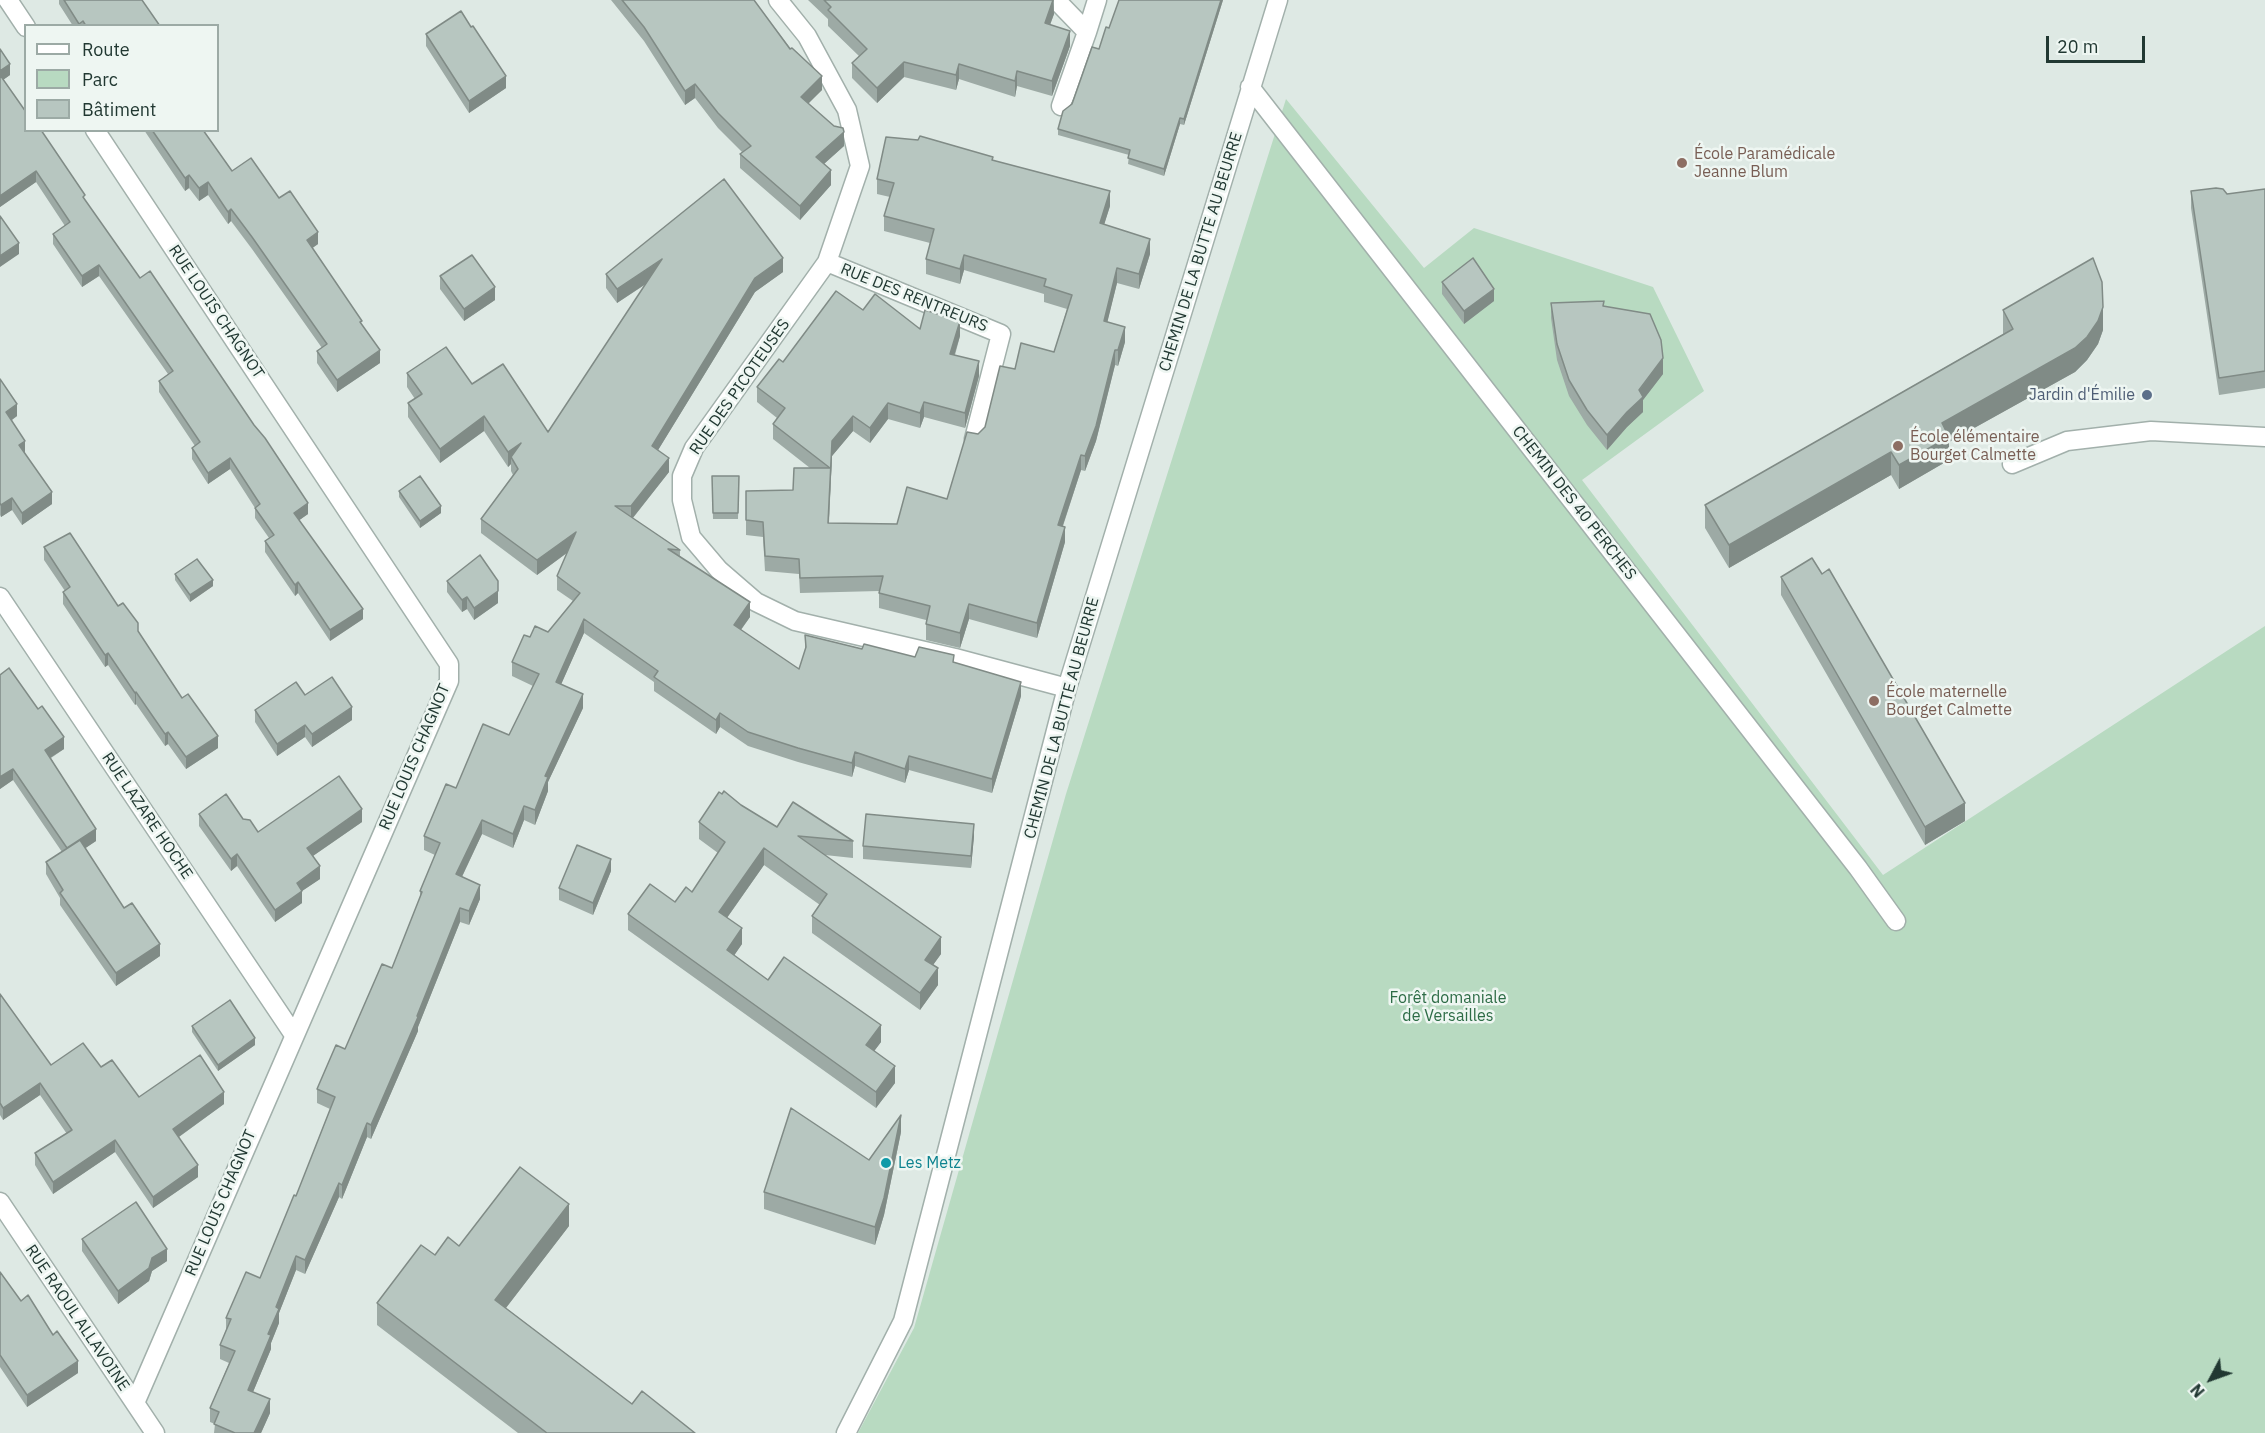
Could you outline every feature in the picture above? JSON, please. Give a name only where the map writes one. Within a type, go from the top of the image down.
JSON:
[{"type":"street","points":[[8,0],[24,24]]},
{"type":"street","name":"RUE DES PICOTEUSES","points":[[778,0],[807,36],[847,110],[860,166],[827,261],[694,448],[682,476],[682,500],[692,537],[719,570],[756,602],[795,621],[955,658],[1067,688]]},
{"type":"street","points":[[1056,0],[1087,32]]},
{"type":"street","points":[[1061,106],[1097,0]]},
{"type":"street","name":"CHEMIN DE LA BUTTE AU BEURRE","points":[[846,1433],[903,1321],[1067,688],[1231,160],[1250,87],[1278,0]]},
{"type":"street","name":"CHEMIN DES 40 PERCHES","points":[[1250,87],[1858,868],[1896,921]]},
{"type":"street","name":"RUE LOUIS CHAGNOT","points":[[96,132],[449,664],[449,681],[135,1403]]},
{"type":"street","name":"RUE DES RENTREURS","points":[[827,261],[1001,334],[974,439]]},
{"type":"street","points":[[2012,464],[2067,441],[2151,431],[2265,436]]},
{"type":"street","name":"RUE LAZARE HOCHE","points":[[0,597],[294,1035]]},
{"type":"street","name":"RUE RAOUL ALLAVOINE","points":[[0,1202],[155,1433]]},
{"type":"green space","name":"Forêt domaniale de Versailles","points":[[1286,99],[1424,268],[1474,228],[1653,287],[1704,391],[1582,480],[1883,875],[2265,626],[2265,1433],[858,1433],[914,1328],[1066,794]]},
{"type":"building","points":[[64,0],[142,0],[159,24],[85,24],[83,21],[79,24]]},
{"type":"building","points":[[622,0],[754,0],[790,49],[792,48],[822,76],[801,97],[834,126],[843,128],[844,132],[816,157],[831,170],[800,206],[740,154],[751,146],[718,113],[695,84],[685,91],[644,27]]},
{"type":"building","points":[[824,0],[1053,0],[1045,23],[1070,31],[1052,81],[1017,71],[1015,81],[959,64],[956,75],[904,62],[877,88],[852,63],[867,49],[828,10],[831,7]]},
{"type":"building","points":[[1119,0],[1221,0],[1184,119],[1180,118],[1164,169],[1128,158],[1130,150],[1058,129],[1063,111],[1072,104],[1092,47],[1099,49],[1106,27],[1109,28]]},
{"type":"building","points":[[461,11],[506,76],[469,101],[426,34]]},
{"type":"building","points":[[0,49],[10,64],[0,71]]},
{"type":"building","points":[[0,75],[24,109],[24,132],[42,132],[85,195],[83,197],[140,278],[150,271],[265,438],[308,503],[294,513],[363,609],[330,630],[298,582],[295,585],[265,541],[274,535],[255,508],[260,504],[230,458],[208,473],[192,448],[200,442],[159,381],[173,371],[99,265],[82,276],[53,234],[70,222],[36,171],[0,196]]},
{"type":"building","points":[[153,132],[204,132],[232,171],[251,158],[279,198],[290,191],[318,232],[307,240],[380,350],[337,380],[317,351],[327,344],[231,209],[228,212],[208,182],[199,188],[189,175],[185,178]]},
{"type":"building","points":[[920,136],[993,157],[992,160],[1110,191],[1100,223],[1150,239],[1139,274],[1117,268],[1104,321],[1125,327],[1118,350],[1115,350],[1096,426],[1085,456],[1081,455],[1058,525],[1065,527],[1037,623],[969,604],[960,633],[926,624],[930,606],[879,593],[883,576],[800,578],[799,559],[765,556],[763,522],[746,520],[746,491],[793,490],[794,468],[830,468],[773,424],[785,408],[757,387],[779,359],[783,362],[836,291],[863,310],[875,294],[920,329],[925,310],[960,321],[950,354],[979,361],[965,413],[924,402],[920,413],[888,403],[870,428],[853,416],[832,441],[828,523],[897,524],[907,487],[947,499],[967,432],[978,434],[985,427],[1000,366],[1015,369],[1021,343],[1054,352],[1072,295],[1044,286],[1046,279],[964,255],[960,269],[926,259],[934,229],[884,216],[894,183],[877,179],[886,137],[918,140]]},
{"type":"building","points":[[724,179],[783,258],[755,278],[652,446],[669,458],[631,506],[615,506],[680,550],[668,549],[750,602],[734,625],[799,669],[806,647],[805,635],[862,649],[864,644],[915,657],[919,647],[954,655],[953,662],[1021,682],[992,779],[909,756],[905,769],[855,752],[852,763],[748,732],[720,713],[716,720],[654,677],[658,671],[584,619],[556,682],[583,694],[545,776],[548,777],[535,810],[524,806],[513,834],[482,820],[456,874],[480,885],[469,911],[460,908],[418,1017],[371,1125],[367,1123],[342,1185],[339,1183],[305,1260],[296,1256],[276,1307],[279,1309],[268,1334],[271,1335],[248,1390],[270,1399],[254,1433],[235,1433],[214,1424],[219,1412],[210,1408],[235,1351],[220,1345],[231,1319],[226,1318],[246,1272],[260,1278],[294,1195],[296,1196],[335,1097],[317,1089],[336,1045],[345,1049],[382,964],[392,968],[440,843],[424,836],[446,784],[456,788],[483,724],[509,735],[539,674],[512,662],[524,635],[530,637],[535,626],[548,632],[580,593],[557,576],[576,532],[537,560],[481,519],[518,469],[511,457],[521,443],[508,452],[484,416],[440,449],[408,403],[422,394],[407,373],[446,347],[472,384],[503,364],[548,432],[662,259],[617,289],[606,274]]},
{"type":"building","points":[[2223,189],[2227,194],[2265,189],[2265,371],[2219,378],[2191,191]]},
{"type":"building","points":[[0,216],[19,243],[0,256]]},
{"type":"building","points":[[472,255],[495,287],[464,309],[440,276]]},
{"type":"building","points":[[1473,258],[1494,289],[1464,311],[1442,282]]},
{"type":"building","points":[[2093,258],[2102,282],[2103,307],[2098,321],[2087,337],[2075,348],[1942,423],[1949,437],[1899,465],[1891,452],[1729,545],[1705,505],[2013,329],[2003,310]]},
{"type":"building","points":[[1604,301],[1603,306],[1650,314],[1661,340],[1663,358],[1639,390],[1643,397],[1607,435],[1587,410],[1569,380],[1557,344],[1551,303]]},
{"type":"building","points":[[0,379],[17,404],[6,412],[25,441],[19,445],[52,492],[22,513],[12,498],[1,505],[0,503]]},
{"type":"building","points":[[420,476],[441,506],[420,521],[399,491]]},
{"type":"building","points":[[712,476],[739,476],[738,513],[713,513]]},
{"type":"building","points":[[70,533],[118,606],[123,603],[138,623],[138,631],[182,698],[188,694],[218,736],[186,757],[168,732],[165,734],[108,653],[105,655],[63,592],[70,587],[44,547]]},
{"type":"building","points":[[480,555],[498,581],[498,591],[474,608],[467,597],[462,600],[447,581]]},
{"type":"building","points":[[1812,558],[1822,574],[1829,569],[1965,803],[1925,827],[1781,577]]},
{"type":"building","points":[[197,559],[213,580],[190,595],[175,574]]},
{"type":"building","points":[[9,668],[38,709],[42,706],[64,737],[45,750],[96,829],[67,848],[13,769],[0,777],[0,675]]},
{"type":"building","points":[[332,677],[352,707],[312,734],[305,725],[277,744],[255,710],[296,682],[305,695]]},
{"type":"building","points":[[339,776],[362,809],[307,848],[320,866],[297,883],[302,891],[275,910],[237,854],[231,859],[199,814],[226,794],[243,819],[250,820],[258,832]]},
{"type":"building","points":[[724,791],[741,805],[777,827],[793,802],[853,841],[798,836],[941,937],[925,960],[938,968],[920,993],[812,916],[827,894],[764,848],[719,912],[742,928],[727,950],[768,980],[784,957],[881,1025],[866,1045],[895,1066],[876,1092],[628,914],[650,884],[675,902],[686,887],[692,892],[725,842],[699,822],[719,792],[722,794]]},
{"type":"building","points":[[866,814],[974,824],[971,856],[863,846]]},
{"type":"building","points":[[80,840],[124,908],[132,903],[160,944],[116,973],[60,893],[63,890],[46,862]]},
{"type":"building","points":[[577,845],[611,859],[593,903],[559,888]]},
{"type":"building","points":[[0,994],[51,1065],[83,1043],[101,1067],[112,1060],[139,1097],[200,1055],[224,1092],[173,1129],[198,1165],[153,1197],[115,1140],[53,1182],[35,1153],[72,1130],[40,1083],[3,1108],[0,1103]]},
{"type":"building","points":[[230,1000],[255,1038],[218,1065],[192,1026]]},
{"type":"building","points":[[791,1108],[869,1160],[901,1115],[884,1198],[875,1227],[764,1192]]},
{"type":"building","points":[[520,1167],[569,1204],[495,1300],[632,1404],[642,1391],[695,1433],[547,1433],[377,1303],[421,1245],[435,1255],[448,1237],[459,1246]]},
{"type":"building","points":[[136,1202],[167,1249],[152,1258],[149,1268],[118,1291],[82,1239]]},
{"type":"building","points":[[0,1272],[21,1301],[28,1295],[53,1335],[57,1331],[78,1361],[27,1395],[0,1355]]},
{"type":"place","name":"École Paramédicale Jeanne Blum","points":[[1682,163]]},
{"type":"place","name":"Jardin d'Émilie","points":[[2147,395]]},
{"type":"place","name":"École élémentaire Bourget Calmette","points":[[1898,446]]},
{"type":"place","name":"École maternelle Bourget Calmette","points":[[1874,701]]},
{"type":"place","name":"Les Metz","points":[[886,1163]]}]
